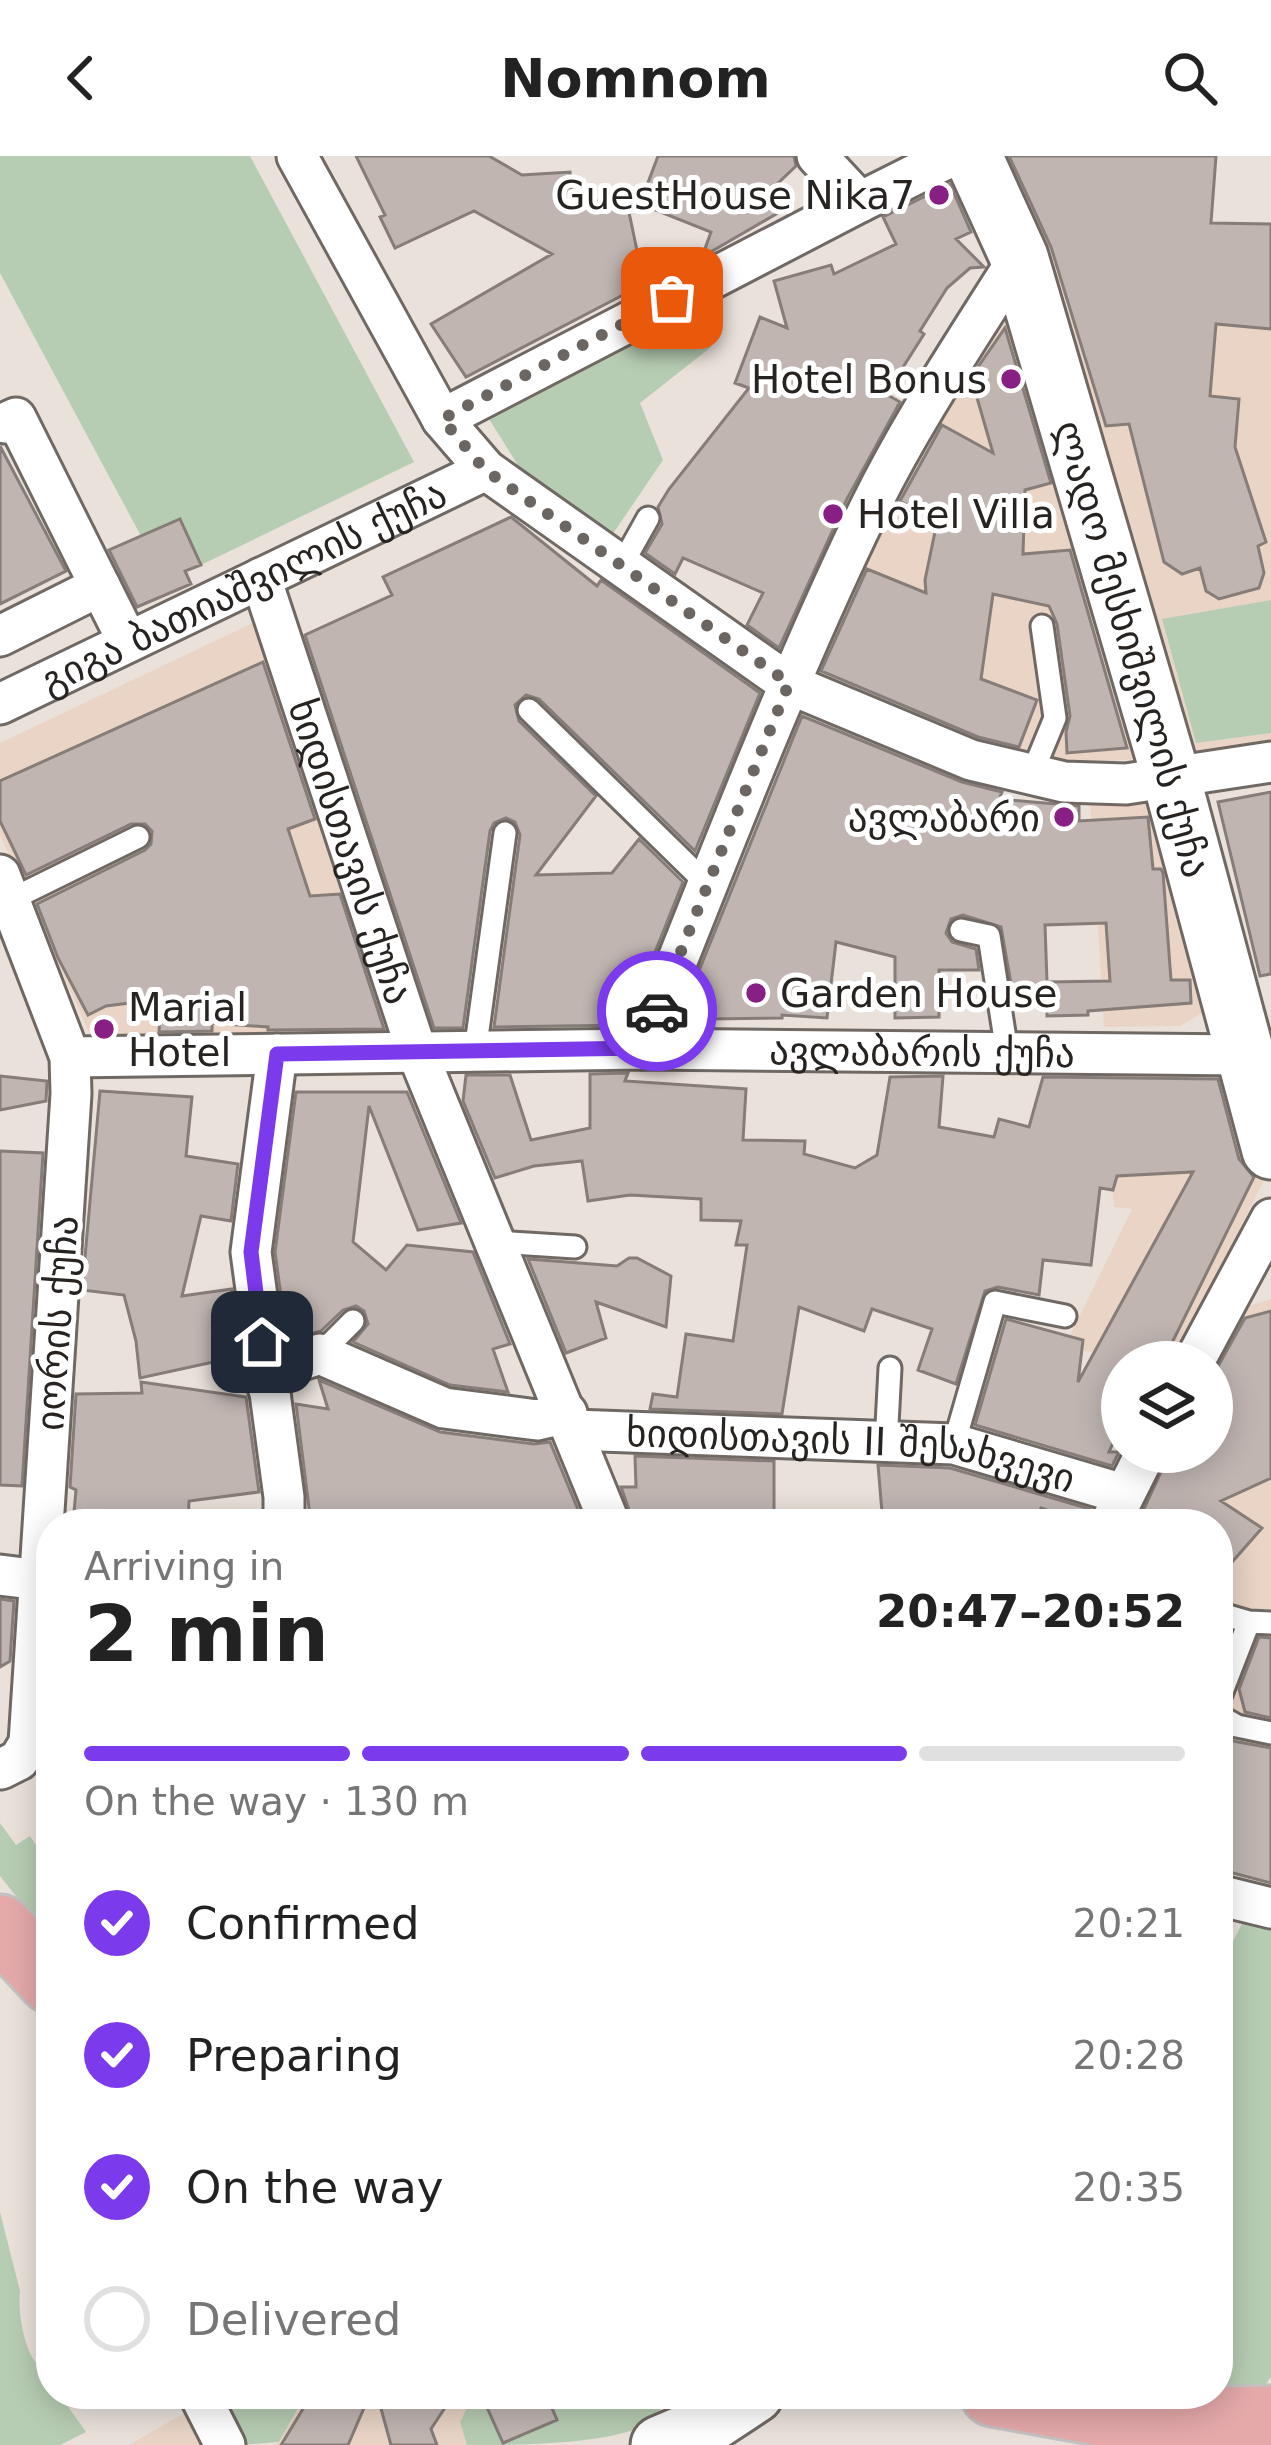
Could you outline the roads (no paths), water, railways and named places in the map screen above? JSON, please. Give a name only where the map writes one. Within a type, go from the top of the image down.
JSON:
[{"type":"main road","points":[[0,1927],[36,1965]]},
{"type":"main road","points":[[1076,2409],[1142,2421],[1271,2418]]},
{"type":"main road","points":[[1142,2421],[1199,2445]]},
{"type":"street","points":[[297,156],[442,419],[485,470],[789,683],[971,760],[1064,782],[1126,784],[1271,762]]},
{"type":"street","points":[[817,156],[860,202]]},
{"type":"street","points":[[442,419],[860,202],[961,156]]},
{"type":"street","name":"ლადო მესხიშვილის ქუჩა","points":[[973,156],[1019,257],[1171,777],[1257,1051],[1271,1150]]},
{"type":"street","points":[[641,1048],[789,683],[880,489],[923,410],[1019,257]]},
{"type":"street","points":[[18,414],[128,642]]},
{"type":"street","name":"გიგა ბათიაშვილის ქუჩა","points":[[0,704],[485,470]]},
{"type":"street","name":"ხიდისთავის ქუჩა","points":[[261,578],[417,1052],[604,1509]]},
{"type":"street","points":[[0,636],[100,586]]},
{"type":"street","name":"იორის ქუჩა","points":[[5,888],[70,1058],[45,1509]]},
{"type":"street","name":"ავლაბარის ქუჩა","points":[[70,1058],[641,1048],[1257,1051]]},
{"type":"street","points":[[277,1054],[251,1252],[284,1509]]},
{"type":"street","points":[[1205,1341],[1271,1219]]},
{"type":"street","points":[[268,1387],[287,1365],[320,1354]]},
{"type":"street","name":"ხიდისთავის II შესახვევი","points":[[320,1354],[444,1408],[537,1420],[886,1444],[954,1444],[1117,1509]]},
{"type":"street","points":[[1117,1509],[1135,1473]]},
{"type":"street","points":[[0,1575],[36,1580]]},
{"type":"street","name":"იორის ქუჩა","points":[[1,1769],[19,1760],[29,1743],[36,1639]]},
{"type":"street","points":[[1233,1899],[1271,1908]]},
{"type":"street","points":[[207,2409],[225,2445]]},
{"type":"street","points":[[660,2445],[731,2409]]},
{"type":"street","points":[[1142,2421],[1271,2439]]},
{"type":"lane","points":[[620,568],[648,518]]},
{"type":"lane","points":[[1031,776],[1055,718],[1042,626]]},
{"type":"lane","points":[[529,710],[708,885]]},
{"type":"lane","points":[[475,1052],[505,833]]},
{"type":"lane","points":[[5,888],[138,837]]},
{"type":"lane","points":[[961,930],[989,936],[1007,1052]]},
{"type":"lane","points":[[494,1241],[575,1247]]},
{"type":"lane","points":[[954,1444],[995,1302],[1065,1316]]},
{"type":"lane","points":[[320,1354],[353,1321]]},
{"type":"lane","points":[[886,1444],[890,1368]]},
{"type":"lane","points":[[1233,1673],[1260,1622]]},
{"type":"lane","points":[[1233,1724],[1271,1733]]},
{"type":"place","name":"GuestHouse Nika7","points":[[939,195]]},
{"type":"place","name":"Hotel Bonus","points":[[1011,379]]},
{"type":"place","name":"Hotel Villa","points":[[833,514]]},
{"type":"place","name":"ავლაბარი","points":[[1064,817]]},
{"type":"place","name":"Garden House","points":[[756,993]]},
{"type":"place","name":"Marial Hotel","points":[[104,1029]]}]
